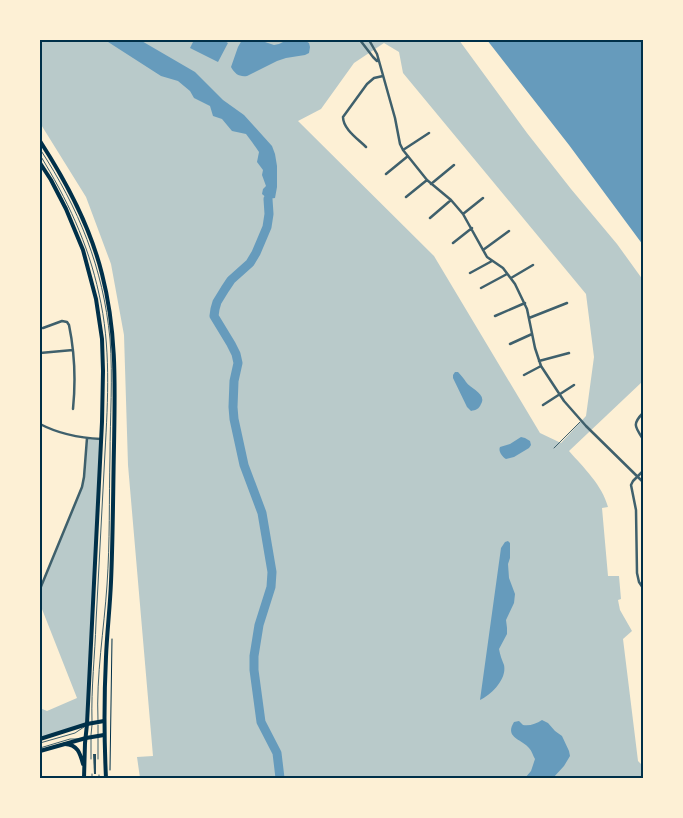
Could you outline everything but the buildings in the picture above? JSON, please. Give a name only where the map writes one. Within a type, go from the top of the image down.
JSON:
[{"type":"main road","points":[[40,142],[67,185],[86,226],[102,274],[109,302],[113,331],[115,368],[112,579],[102,736],[106,778]]},
{"type":"main road","points":[[40,163],[57,192],[83,250],[94,289],[100,323],[103,359],[90,724],[86,738],[84,778]]},
{"type":"main road","points":[[40,739],[104,721]]},
{"type":"main road","points":[[40,749],[102,736]]},
{"type":"main road","points":[[65,744],[74,745],[77,748],[84,769]]},
{"type":"street","points":[[360,40],[379,62]]},
{"type":"street","points":[[369,40],[377,54],[395,118],[399,141],[403,150],[431,184],[451,200],[463,214],[487,257],[508,274],[525,303],[541,366],[559,395],[581,421],[643,482]]},
{"type":"street","points":[[366,147],[343,122],[343,117],[366,84],[374,78],[383,76]]},
{"type":"street","points":[[403,150],[429,133]]},
{"type":"street","points":[[386,174],[408,156]]},
{"type":"street","points":[[431,184],[454,165]]},
{"type":"street","points":[[406,197],[428,180]]},
{"type":"street","points":[[463,214],[483,198]]},
{"type":"street","points":[[430,218],[451,200]]},
{"type":"street","points":[[452,243],[472,228]]},
{"type":"street","points":[[483,250],[509,230]]},
{"type":"street","points":[[470,272],[492,261]]},
{"type":"street","points":[[510,278],[533,265]]},
{"type":"street","points":[[481,288],[508,274]]},
{"type":"street","points":[[529,318],[567,302]]},
{"type":"street","points":[[495,316],[525,303]]},
{"type":"street","points":[[43,328],[62,321],[67,322],[69,325],[75,361],[72,408]]},
{"type":"street","points":[[510,344],[532,334]]},
{"type":"street","points":[[40,353],[73,350]]},
{"type":"street","points":[[539,360],[569,353]]},
{"type":"street","points":[[524,375],[541,366]]},
{"type":"street","points":[[543,405],[574,386]]},
{"type":"street","points":[[643,413],[636,421],[635,426],[643,439]]},
{"type":"street","points":[[40,424],[66,435],[101,439]]},
{"type":"street","points":[[40,588],[82,487],[87,438]]},
{"type":"street","points":[[643,471],[633,481],[631,488],[636,510],[637,573],[643,588]]},
{"type":"lane","points":[[40,149],[70,199],[89,244],[103,292],[110,340],[108,566],[98,682],[98,723],[102,736],[98,759]]},
{"type":"lane","points":[[40,155],[65,198],[89,255],[100,294],[107,347],[106,441],[90,724],[91,759]]},
{"type":"lane","points":[[554,448],[581,421]]},
{"type":"lane","points":[[40,743],[76,733],[90,724]]},
{"type":"lane","points":[[40,749],[70,740],[86,738]]},
{"type":"shaded area","points":[[40,40],[459,40],[527,133],[617,244],[643,280],[643,381],[569,451],[597,484],[608,507],[602,508],[608,576],[619,576],[621,599],[618,600],[620,610],[632,631],[623,639],[638,761],[643,766],[643,778],[140,778],[137,757],[153,756],[128,465],[124,335],[111,264],[86,197],[40,123]],"holes":[[[384,43],[399,52],[403,73],[586,294],[594,357],[586,416],[561,443],[540,433],[434,256],[298,121],[321,109],[354,63]]]},
{"type":"shaded area","points":[[87,438],[101,439],[87,724],[40,739],[40,708],[47,711],[77,698],[40,604],[40,589],[82,487]]},
{"type":"water","points":[[105,40],[140,40],[195,72],[223,100],[244,115],[272,146],[275,154],[277,187],[275,198],[268,199],[262,194],[266,186],[262,175],[263,170],[257,162],[259,152],[246,134],[232,131],[222,119],[213,116],[210,106],[194,98],[190,91],[178,81],[161,76]]},
{"type":"water","points":[[194,40],[223,40],[228,43],[218,62],[190,48]]},
{"type":"water","points":[[242,40],[259,40],[274,45],[287,40],[304,40],[309,43],[310,47],[309,53],[305,55],[277,61],[247,76],[242,76],[231,67]]},
{"type":"water","points":[[487,40],[643,40],[643,245],[569,145]]},
{"type":"water","points":[[455,372],[458,372],[468,385],[482,397],[480,406],[477,409],[471,411],[467,407],[453,378]]},
{"type":"water","points":[[521,437],[530,441],[531,445],[529,448],[514,457],[506,459],[500,452],[500,447],[510,444]]},
{"type":"water","points":[[508,541],[510,543],[509,578],[515,594],[514,603],[506,620],[507,634],[499,649],[504,665],[503,676],[498,686],[480,700],[501,548]]},
{"type":"water","points":[[542,720],[562,736],[570,756],[553,778],[525,778],[531,771],[535,759],[529,748],[515,738],[511,732],[511,727],[514,722],[519,721],[523,725],[528,725]]},
{"type":"waterway","points":[[268,199],[269,214],[267,227],[256,253],[250,263],[231,280],[217,302],[214,316],[236,354],[238,363],[234,381],[234,419],[244,465],[262,513],[272,572],[271,587],[259,625],[254,656],[254,670],[261,722],[277,753],[280,778]]}]
